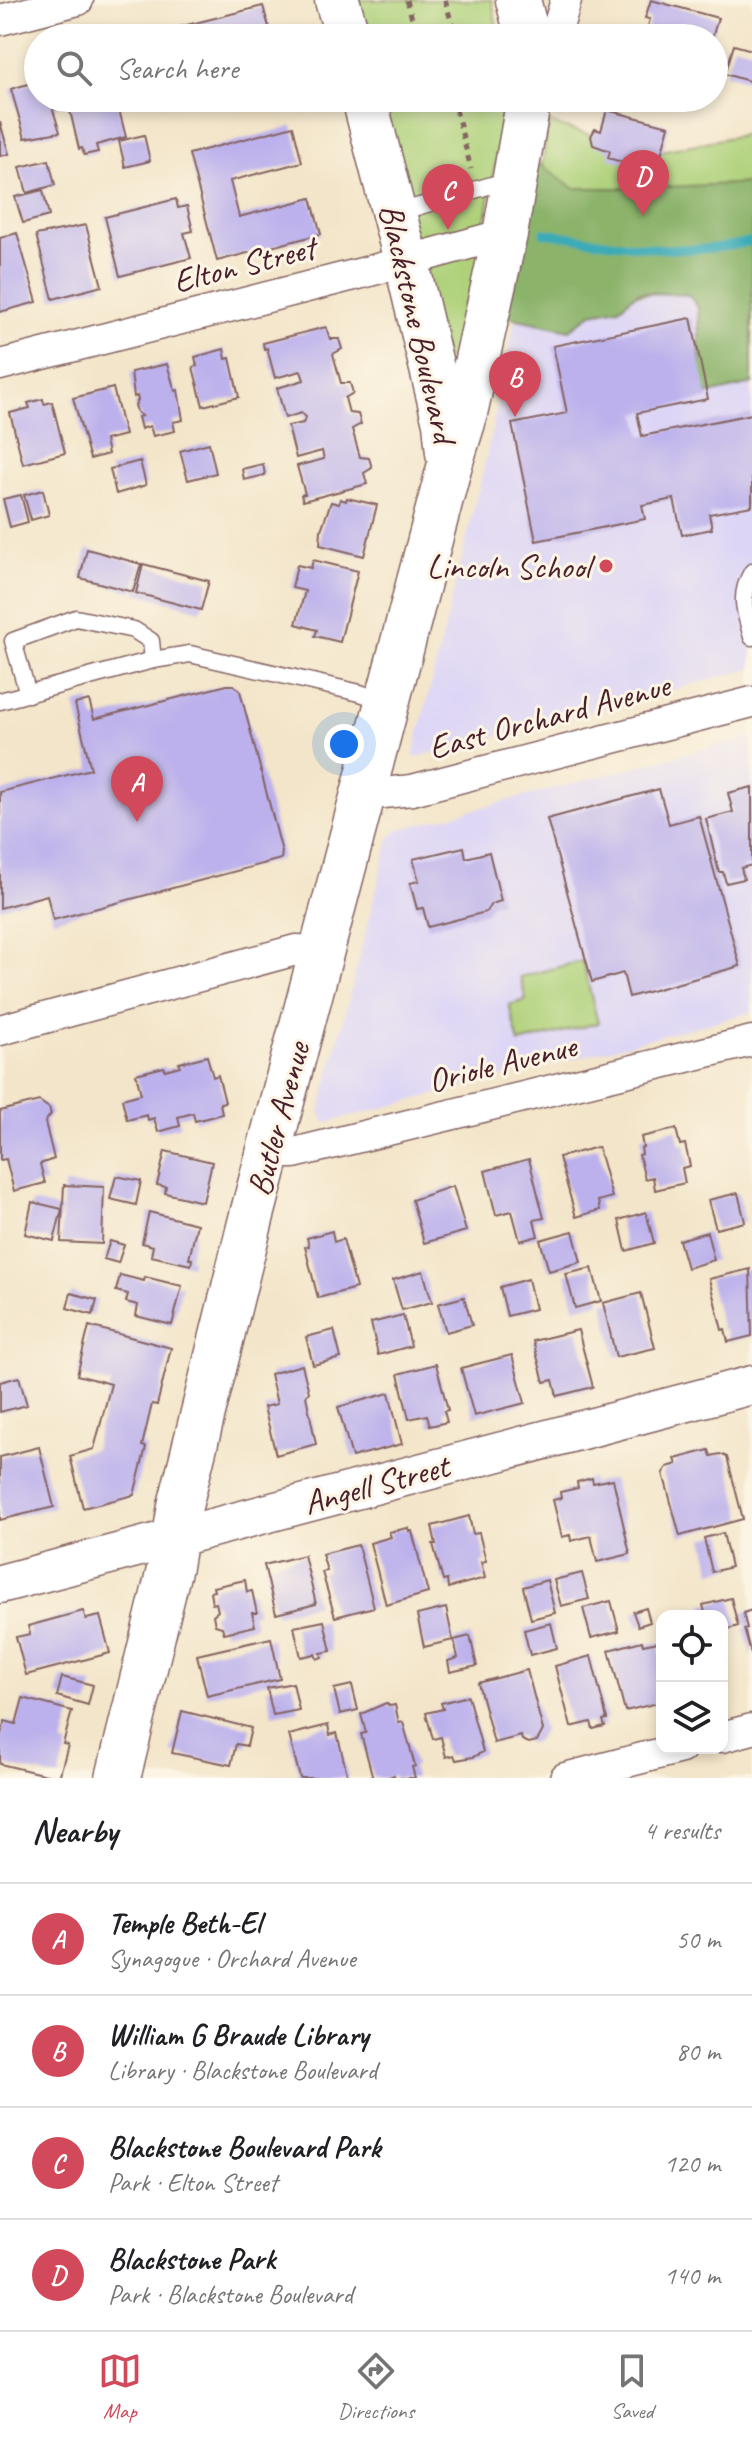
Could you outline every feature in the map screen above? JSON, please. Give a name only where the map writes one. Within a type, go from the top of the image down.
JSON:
[{"type":"main road","points":[[337,0],[344,24]]},
{"type":"main road","points":[[518,0],[524,24]]},
{"type":"main road","name":"Blackstone Boulevard","points":[[368,112],[445,423],[450,464]]},
{"type":"main road","name":"Blackstone Boulevard","points":[[450,464],[463,422],[505,234],[527,112]]},
{"type":"main road","name":"Butler Avenue","points":[[118,1778],[186,1482],[269,1153],[450,464]]},
{"type":"street","points":[[0,20],[78,0]]},
{"type":"street","points":[[559,24],[566,0]]},
{"type":"street","name":"Elton Street","points":[[0,365],[505,234]]},
{"type":"street","name":"East Orchard Avenue","points":[[364,795],[412,790],[752,702]]},
{"type":"street","points":[[0,1030],[296,950],[322,951]]},
{"type":"street","name":"Oriole Avenue","points":[[269,1153],[294,1153],[752,1041]]},
{"type":"street","name":"Angell Street","points":[[0,1584],[752,1385]]},
{"type":"street","points":[[728,1735],[752,1729]]},
{"type":"street","points":[[565,1778],[658,1754]]},
{"type":"lane","points":[[395,213],[516,178]]},
{"type":"lane","points":[[752,572],[742,599],[752,637]]},
{"type":"lane","points":[[28,694],[13,641],[76,618],[134,630],[151,641],[153,660]]},
{"type":"lane","points":[[0,701],[153,660],[190,654],[388,702]]},
{"type":"path","points":[[407,0],[413,24]]},
{"type":"path","points":[[445,0],[452,24]]},
{"type":"path","points":[[456,112],[475,190]]},
{"type":"shaded area","name":"Lincoln School","points":[[752,278],[752,669],[413,758],[485,463],[519,302],[725,289]]},
{"type":"shaded area","points":[[752,736],[752,1012],[325,1123],[320,1112],[389,839],[397,830]]},
{"type":"green space","points":[[355,0],[492,0],[496,24],[361,24]]},
{"type":"green space","points":[[381,112],[504,112],[463,361],[441,357]]},
{"type":"green space","points":[[549,123],[651,153],[752,133],[752,278],[725,289],[519,302]]},
{"type":"green space","points":[[523,153],[574,188],[752,183],[752,384],[701,396],[698,308],[689,295],[638,292],[619,308],[592,313],[570,330],[493,314]]},
{"type":"green space","points":[[582,961],[598,1023],[519,1043],[509,1005],[526,1000],[520,977]]},
{"type":"building","points":[[651,0],[718,18],[716,24],[649,24],[650,19],[645,18]]},
{"type":"building","points":[[263,6],[268,24],[191,24]]},
{"type":"building","points":[[734,45],[752,50],[752,82],[728,75]]},
{"type":"building","points":[[24,85],[24,112],[54,112],[60,132],[25,138],[11,89]]},
{"type":"building","points":[[70,112],[120,112],[126,137],[96,145],[98,152],[84,155],[82,148],[79,149]]},
{"type":"building","points":[[606,112],[669,126],[658,166],[630,159],[629,164],[608,158],[610,151],[593,145],[591,136],[595,129],[601,131]]},
{"type":"building","points":[[0,122],[9,154],[0,156]]},
{"type":"building","points":[[293,126],[302,162],[230,181],[239,217],[311,198],[321,234],[217,261],[189,154]]},
{"type":"building","points":[[144,135],[150,161],[125,167],[119,141]]},
{"type":"building","points":[[49,160],[55,185],[27,193],[20,167]]},
{"type":"building","points":[[43,190],[49,216],[23,223],[15,197]]},
{"type":"building","points":[[176,199],[178,208],[187,206],[193,231],[184,233],[191,258],[120,276],[105,217]]},
{"type":"building","points":[[86,225],[102,286],[53,299],[36,235]]},
{"type":"building","points":[[17,233],[37,302],[0,312],[0,238]]},
{"type":"building","points":[[691,318],[708,399],[637,413],[642,436],[752,414],[752,506],[709,514],[712,529],[682,535],[674,499],[642,505],[645,519],[536,541],[512,424],[567,413],[553,346]]},
{"type":"building","points":[[326,327],[330,339],[339,339],[342,349],[333,354],[341,383],[350,383],[353,393],[345,398],[349,413],[358,414],[361,424],[352,429],[360,457],[369,458],[372,468],[364,473],[367,484],[303,501],[301,495],[305,494],[297,466],[324,459],[322,451],[296,458],[288,426],[303,423],[306,417],[301,413],[285,418],[277,388],[304,380],[301,371],[275,378],[263,343]]},
{"type":"building","points":[[224,349],[226,359],[230,358],[239,397],[203,406],[193,367],[197,366],[195,357]]},
{"type":"building","points":[[167,364],[175,391],[178,390],[183,420],[173,422],[175,431],[153,436],[150,426],[141,429],[138,417],[142,416],[135,405],[138,400],[137,396],[134,397],[131,372]]},
{"type":"building","points":[[113,388],[125,435],[105,440],[108,454],[90,459],[73,398]]},
{"type":"building","points":[[43,399],[44,404],[52,402],[65,453],[23,464],[10,413],[30,408],[28,403]]},
{"type":"building","points":[[209,443],[216,473],[188,480],[180,451]]},
{"type":"building","points":[[140,461],[146,485],[116,494],[110,469]]},
{"type":"building","points":[[263,464],[265,475],[244,480],[242,469]]},
{"type":"building","points":[[43,490],[49,515],[31,520],[24,495]]},
{"type":"building","points":[[21,495],[28,522],[10,527],[3,499]]},
{"type":"building","points":[[347,498],[377,505],[364,556],[320,545],[321,530],[331,502],[339,504],[340,499],[346,501]]},
{"type":"building","points":[[87,549],[141,564],[133,592],[80,578]]},
{"type":"building","points":[[313,560],[358,571],[340,642],[315,636],[317,630],[296,624],[305,591],[292,588],[297,565],[311,568]]},
{"type":"building","points":[[143,564],[209,581],[201,610],[136,593]]},
{"type":"building","points":[[234,685],[240,691],[282,852],[281,859],[53,920],[47,895],[0,908],[0,792],[91,769],[75,704],[89,700],[94,719]]},
{"type":"building","points":[[752,787],[752,865],[741,868],[744,879],[726,883],[723,872],[719,872],[706,819],[733,812],[728,793]]},
{"type":"building","points":[[659,789],[669,824],[699,816],[740,966],[629,997],[623,973],[592,982],[547,819]]},
{"type":"building","points":[[464,847],[466,858],[489,852],[501,901],[491,904],[486,912],[428,927],[423,908],[417,909],[410,883],[419,881],[413,859]]},
{"type":"building","points":[[207,1056],[213,1077],[218,1075],[225,1102],[220,1103],[222,1114],[195,1121],[193,1113],[178,1117],[180,1126],[158,1132],[154,1118],[148,1120],[147,1115],[127,1120],[122,1099],[141,1094],[136,1074],[164,1067],[165,1070]]},
{"type":"building","points":[[39,1101],[49,1108],[51,1114],[45,1122],[54,1159],[40,1164],[45,1183],[14,1191],[6,1159],[0,1160],[0,1111]]},
{"type":"building","points":[[676,1129],[680,1145],[685,1144],[690,1166],[682,1168],[685,1183],[655,1190],[653,1177],[645,1179],[639,1155],[643,1147],[641,1137]]},
{"type":"building","points":[[598,1147],[612,1197],[598,1201],[600,1210],[576,1217],[559,1157]]},
{"type":"building","points":[[165,1151],[212,1162],[203,1202],[165,1193],[166,1187],[157,1185]]},
{"type":"building","points":[[529,1159],[544,1218],[534,1220],[538,1236],[520,1241],[512,1211],[496,1215],[485,1171]]},
{"type":"building","points":[[116,1176],[141,1181],[136,1205],[110,1199]]},
{"type":"building","points":[[64,1185],[104,1187],[102,1244],[61,1242]]},
{"type":"building","points":[[453,1186],[466,1231],[424,1243],[412,1200]]},
{"type":"building","points":[[738,1193],[745,1222],[716,1229],[708,1200]]},
{"type":"building","points":[[32,1202],[62,1209],[54,1241],[25,1234]]},
{"type":"building","points":[[149,1212],[197,1224],[189,1259],[192,1259],[191,1265],[151,1256],[153,1246],[142,1243]]},
{"type":"building","points":[[646,1212],[654,1243],[626,1251],[619,1220]]},
{"type":"building","points":[[332,1231],[334,1242],[343,1239],[356,1288],[318,1298],[305,1247],[309,1246],[307,1238]]},
{"type":"building","points":[[573,1231],[581,1262],[549,1271],[540,1240]]},
{"type":"building","points":[[707,1232],[714,1260],[687,1268],[679,1240]]},
{"type":"building","points":[[110,1241],[124,1245],[118,1263],[104,1259]]},
{"type":"building","points":[[592,1268],[601,1301],[575,1308],[566,1274]]},
{"type":"building","points":[[750,1269],[752,1336],[728,1342],[709,1279]]},
{"type":"building","points":[[423,1271],[432,1302],[402,1310],[393,1280]]},
{"type":"building","points":[[120,1275],[182,1286],[172,1325],[136,1316],[138,1305],[126,1302],[128,1294],[116,1291]]},
{"type":"building","points":[[528,1279],[535,1309],[507,1316],[500,1287]]},
{"type":"building","points":[[71,1293],[97,1300],[93,1315],[67,1308]]},
{"type":"building","points":[[641,1293],[655,1348],[616,1357],[603,1303]]},
{"type":"building","points":[[464,1297],[472,1325],[446,1332],[438,1304]]},
{"type":"building","points":[[403,1315],[411,1346],[378,1355],[371,1323]]},
{"type":"building","points":[[89,1326],[171,1348],[157,1405],[152,1404],[142,1446],[146,1447],[134,1495],[83,1508],[70,1456],[94,1449],[111,1384],[77,1375]]},
{"type":"building","points":[[334,1330],[341,1358],[313,1365],[306,1337]]},
{"type":"building","points":[[578,1330],[593,1387],[557,1396],[553,1380],[544,1382],[533,1341]]},
{"type":"building","points":[[512,1355],[525,1403],[474,1416],[461,1368]]},
{"type":"building","points":[[436,1364],[448,1410],[444,1411],[447,1422],[430,1426],[427,1415],[409,1419],[398,1374]]},
{"type":"building","points":[[302,1365],[316,1444],[276,1455],[264,1407],[277,1404],[270,1374]]},
{"type":"building","points":[[19,1377],[27,1405],[0,1412],[0,1382]]},
{"type":"building","points":[[389,1393],[402,1444],[352,1457],[338,1407]]},
{"type":"building","points":[[39,1447],[54,1507],[0,1520],[0,1457]]},
{"type":"building","points":[[709,1450],[711,1456],[720,1454],[727,1457],[743,1519],[680,1536],[663,1473],[667,1467],[677,1464],[675,1459]]},
{"type":"building","points":[[592,1478],[593,1483],[613,1479],[630,1554],[597,1562],[591,1536],[571,1541],[570,1535],[562,1537],[553,1500],[561,1498],[560,1492],[578,1488],[577,1482]]},
{"type":"building","points":[[469,1516],[473,1534],[479,1533],[486,1561],[481,1562],[485,1578],[448,1588],[447,1580],[443,1581],[433,1544],[436,1544],[432,1526]]},
{"type":"building","points":[[408,1528],[412,1531],[428,1593],[386,1605],[370,1543],[391,1537],[389,1532]]},
{"type":"building","points":[[723,1533],[731,1567],[712,1572],[704,1538]]},
{"type":"building","points":[[358,1545],[374,1607],[335,1617],[322,1572],[327,1571],[322,1554]]},
{"type":"building","points":[[304,1555],[316,1604],[276,1614],[264,1565]]},
{"type":"building","points":[[582,1573],[589,1599],[561,1606],[554,1580]]},
{"type":"building","points":[[245,1580],[247,1592],[252,1591],[257,1613],[252,1613],[255,1626],[224,1633],[222,1627],[215,1625],[213,1615],[218,1611],[216,1603],[212,1604],[210,1592],[214,1591],[213,1587]]},
{"type":"building","points":[[547,1580],[555,1613],[531,1619],[523,1587]]},
{"type":"building","points":[[731,1598],[738,1626],[728,1629],[728,1610],[704,1610],[703,1605]]},
{"type":"building","points":[[611,1601],[619,1631],[591,1638],[583,1608]]},
{"type":"building","points":[[446,1608],[453,1640],[424,1647],[417,1615]]},
{"type":"building","points":[[646,1608],[650,1622],[638,1626],[633,1612]]},
{"type":"building","points":[[752,1610],[752,1654],[751,1654],[743,1613]]},
{"type":"building","points":[[83,1611],[86,1619],[100,1616],[110,1653],[26,1675],[16,1637],[30,1634],[28,1626]]},
{"type":"building","points":[[324,1621],[331,1651],[321,1653],[322,1657],[317,1659],[315,1654],[301,1657],[294,1627]]},
{"type":"building","points":[[551,1623],[557,1648],[530,1655],[524,1630]]},
{"type":"building","points":[[470,1636],[477,1666],[450,1672],[448,1661],[458,1658],[454,1640]]},
{"type":"building","points":[[271,1638],[280,1679],[207,1696],[197,1655]]},
{"type":"building","points":[[642,1641],[643,1645],[656,1642],[656,1703],[625,1711],[609,1650]]},
{"type":"building","points":[[591,1656],[607,1719],[603,1720],[605,1726],[593,1729],[591,1722],[571,1727],[555,1666]]},
{"type":"building","points":[[527,1670],[543,1730],[537,1741],[529,1743],[521,1736],[494,1743],[478,1683]]},
{"type":"building","points":[[62,1677],[93,1685],[88,1705],[57,1696]]},
{"type":"building","points":[[293,1683],[299,1710],[273,1715],[267,1688]]},
{"type":"building","points":[[352,1685],[358,1710],[340,1714],[334,1689]]},
{"type":"building","points":[[468,1696],[483,1752],[456,1760],[454,1755],[446,1757],[441,1737],[433,1739],[426,1713],[443,1709],[441,1703]]},
{"type":"building","points":[[23,1698],[72,1711],[63,1744],[68,1745],[59,1778],[0,1764],[0,1737],[5,1721],[16,1724]]},
{"type":"building","points":[[386,1703],[395,1705],[399,1723],[403,1722],[415,1766],[412,1767],[415,1778],[394,1778],[394,1775],[373,1778],[361,1734],[366,1733],[361,1714]]},
{"type":"building","points":[[182,1711],[251,1728],[247,1746],[236,1744],[231,1765],[172,1753]]},
{"type":"building","points":[[328,1725],[330,1735],[337,1733],[348,1778],[300,1778],[289,1735]]},
{"type":"waterway","points":[[544,233],[648,248],[701,249],[752,241]]},
{"type":"place","name":"Blackstone Park","points":[[643,216]]},
{"type":"place","name":"Blackstone Boulevard Park","points":[[448,230]]},
{"type":"place","name":"William G Braude Library","points":[[515,417]]},
{"type":"place","name":"Lincoln School","points":[[606,566]]},
{"type":"place","name":"Temple Beth-El","points":[[137,822]]}]
